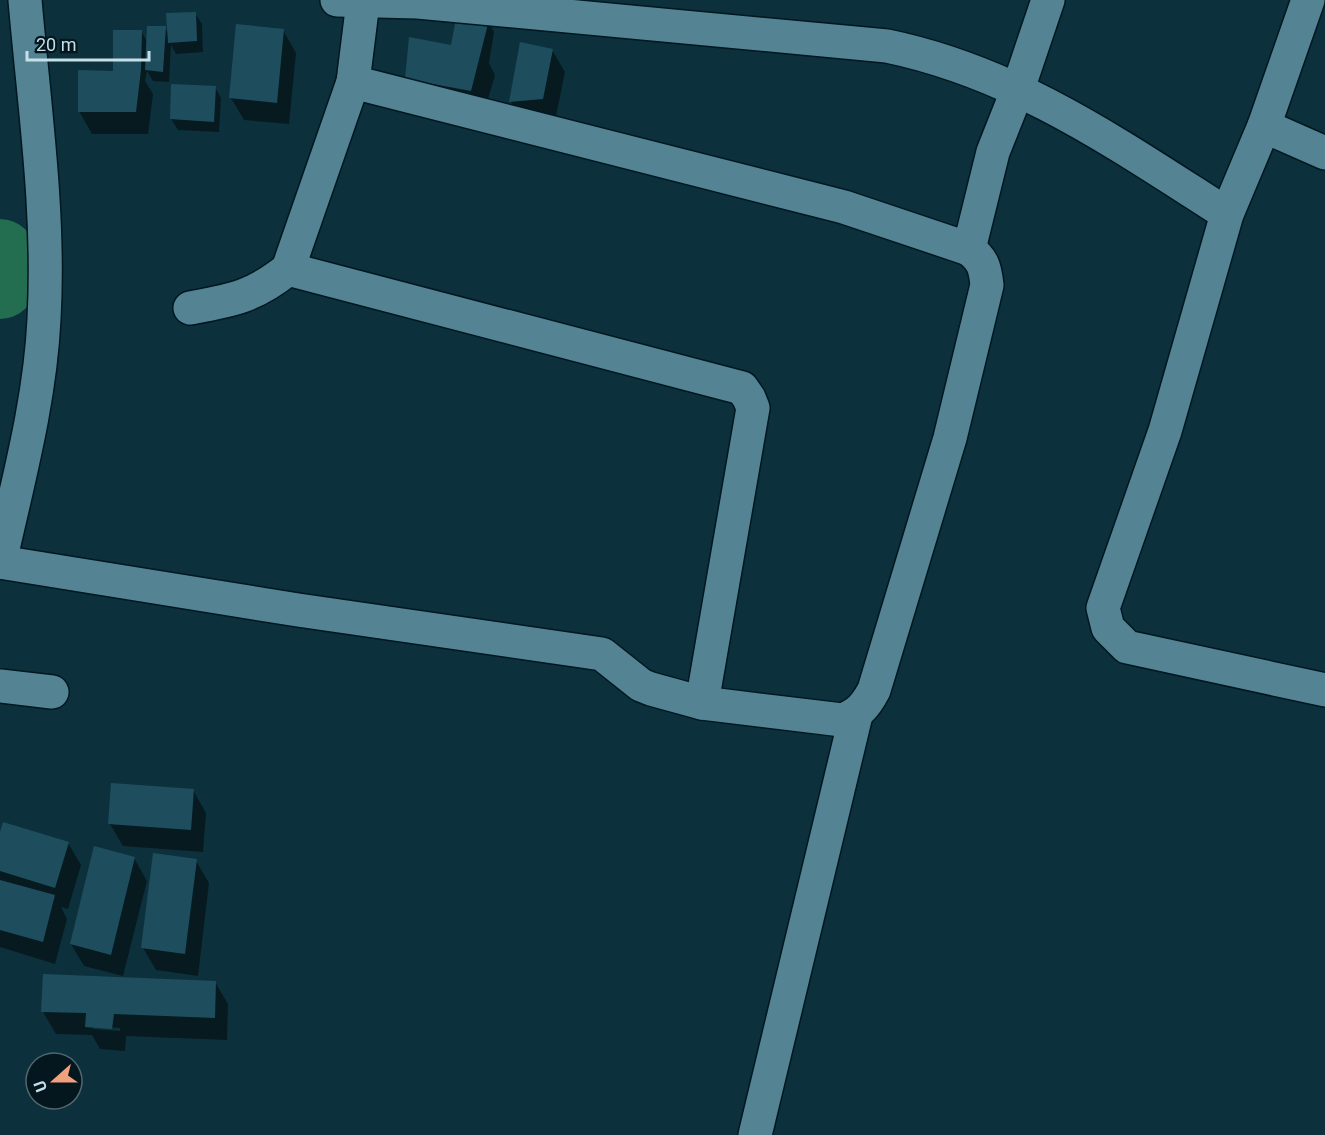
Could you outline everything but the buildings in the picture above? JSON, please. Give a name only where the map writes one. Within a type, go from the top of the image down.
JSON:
[{"type":"street","points":[[25,0],[43,214],[44,318],[36,403],[0,562],[298,610],[602,654],[641,685],[702,703],[830,720],[843,720],[856,715],[866,705],[879,675],[950,438],[987,285],[985,266],[981,258],[969,249],[844,207],[353,82]]},
{"type":"street","points":[[969,249],[993,152],[1018,89],[1047,0]]},
{"type":"street","points":[[1308,0],[1264,126],[1227,214],[1165,431],[1103,608],[1108,628],[1126,647],[1325,690]]},
{"type":"street","points":[[190,308],[240,298],[265,287],[288,269],[353,82],[350,1],[645,12],[887,46],[932,55],[968,67],[1018,89],[1097,132],[1227,214]]},
{"type":"street","points":[[1264,126],[1325,153]]},
{"type":"street","points":[[288,269],[742,388],[753,408],[702,703]]},
{"type":"street","points":[[0,686],[52,692]]},
{"type":"street","points":[[755,1135],[856,715]]},
{"type":"waterway","points":[[0,255],[0,283]]}]
